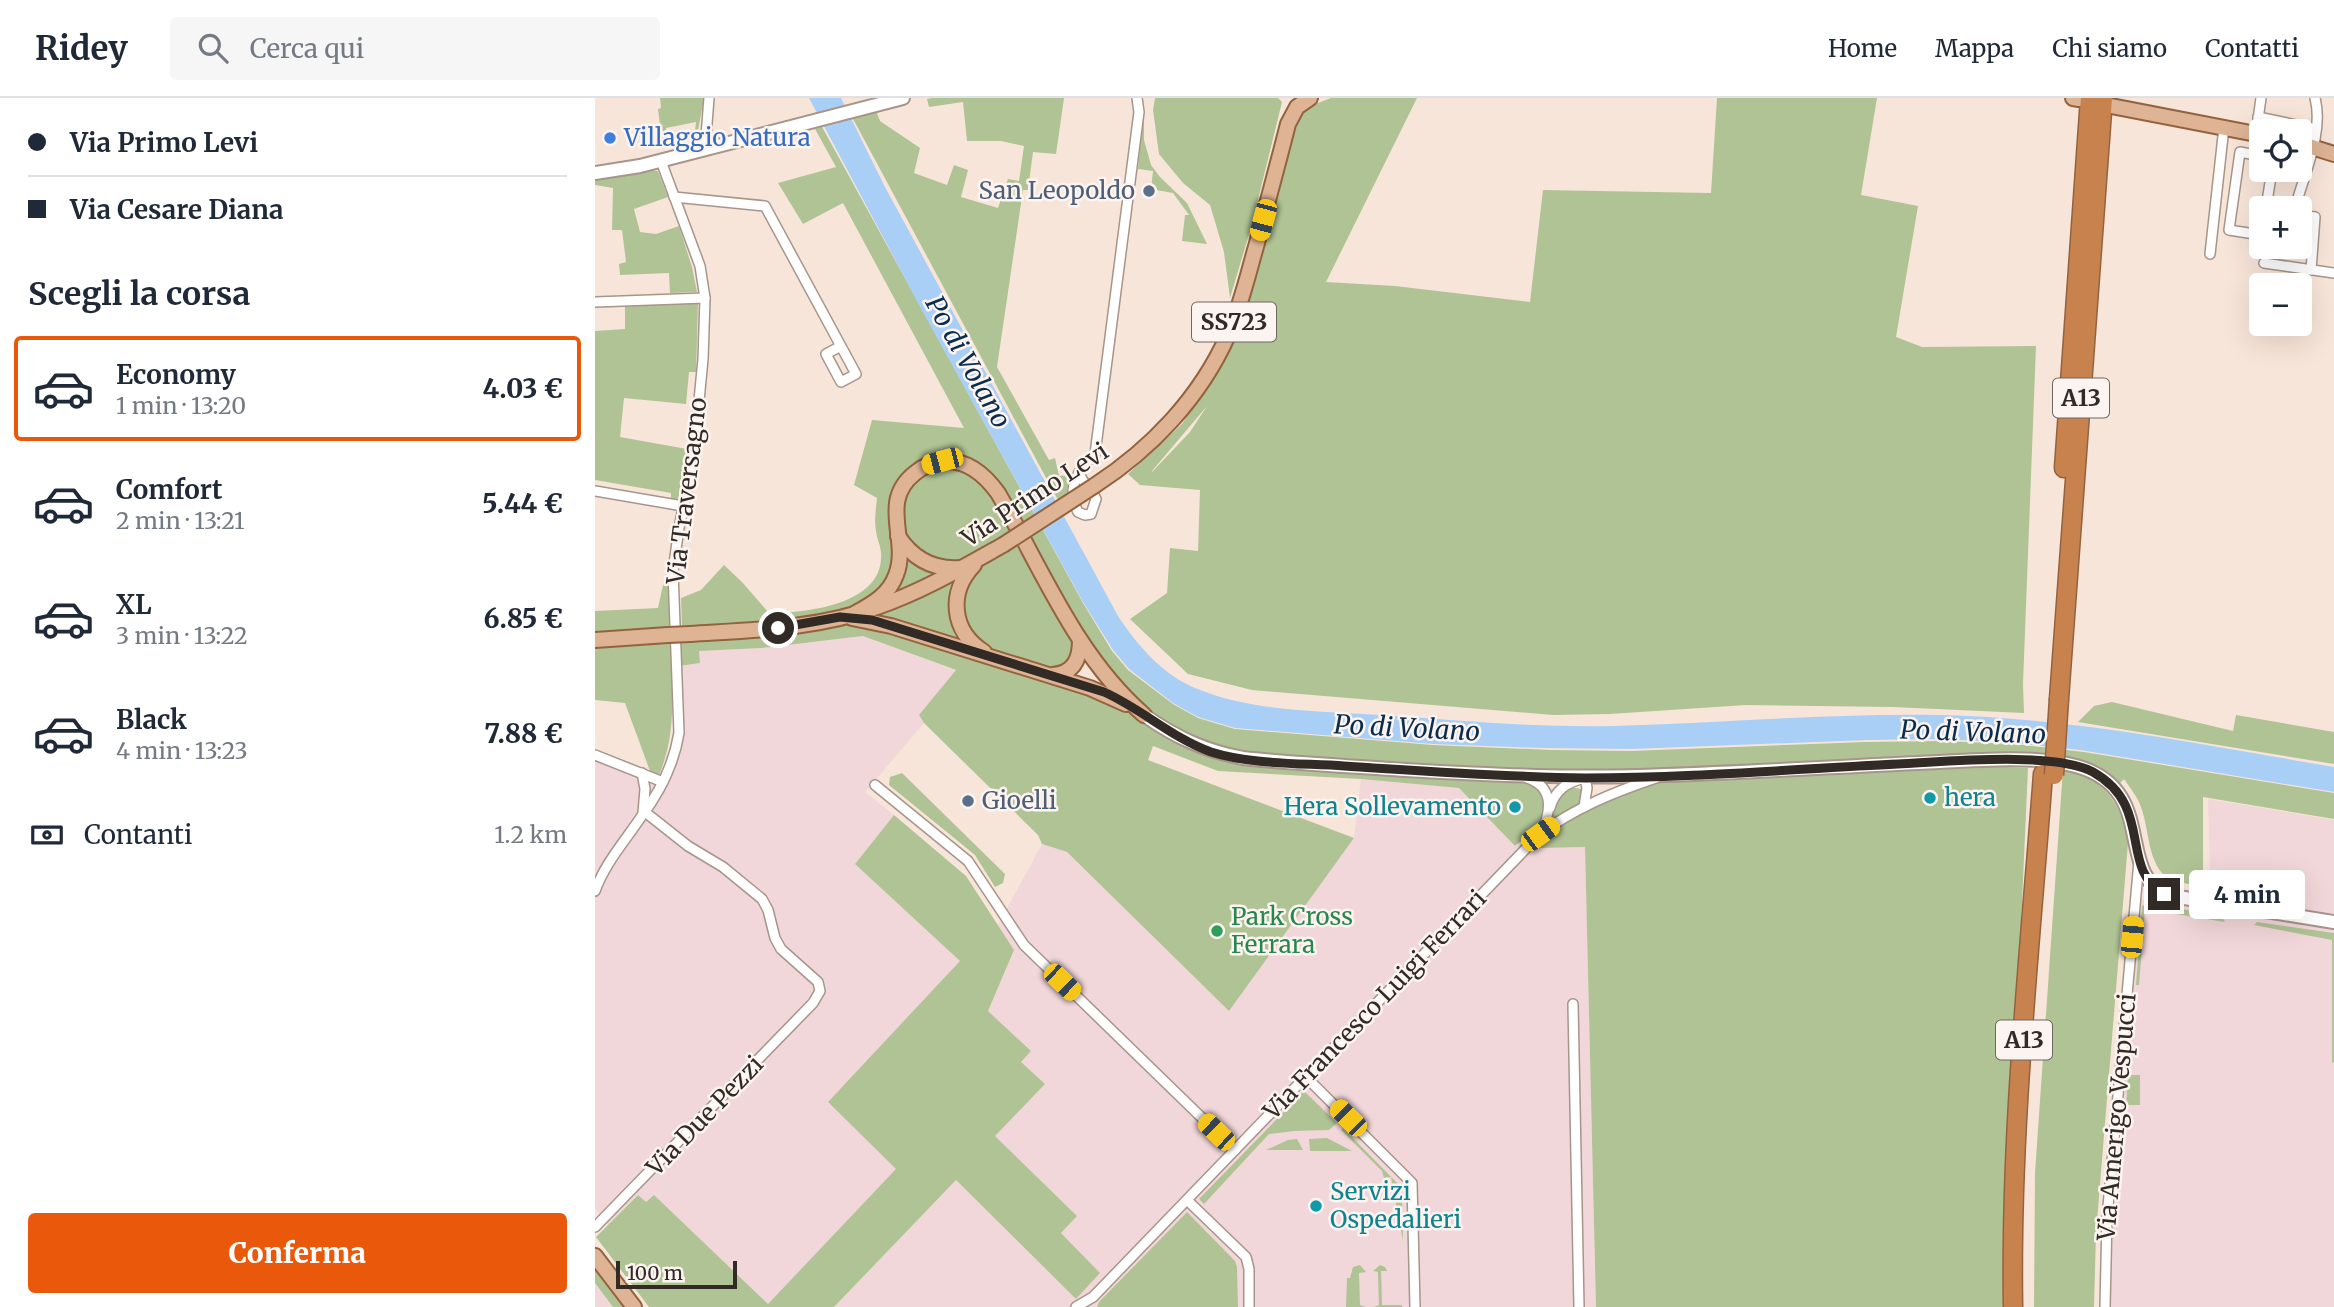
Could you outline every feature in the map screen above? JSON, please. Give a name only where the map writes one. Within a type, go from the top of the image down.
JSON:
[{"type":"highway","name":"A13","points":[[2054,699],[2080,98]]},
{"type":"highway","name":"A13","points":[[2013,1307],[2012,1266],[2019,1104],[2107,102]]},
{"type":"highway","name":"A13","points":[[2025,1307],[2023,1266],[2048,775]]},
{"type":"main road","points":[[595,173],[661,161],[871,102],[903,98]]},
{"type":"main road","name":"SS723","points":[[1287,98],[1290,105],[1289,124]]},
{"type":"main road","name":"SS723","points":[[1289,124],[1297,107],[1310,98]]},
{"type":"main road","points":[[2107,102],[2249,132]]},
{"type":"main road","name":"Via Primo Levi","points":[[595,640],[778,628],[847,616],[915,592],[986,555],[1094,486],[1137,455],[1167,426],[1196,391],[1218,355],[1240,304],[1289,124]]},
{"type":"main road","points":[[2312,147],[2334,154]]},
{"type":"main road","points":[[847,616],[878,601],[894,581],[900,560],[895,515],[900,492],[908,479],[918,470],[942,461],[955,462],[980,472],[998,493],[1080,640],[1124,698],[1144,715]]},
{"type":"main road","points":[[898,535],[919,559],[941,568],[962,568]]},
{"type":"main road","points":[[986,555],[965,574],[957,600],[957,611],[963,631],[969,640],[986,653],[1004,661]]},
{"type":"main road","points":[[847,616],[872,620],[1090,688],[1116,698],[1144,715]]},
{"type":"main road","points":[[1049,675],[1063,674],[1075,665],[1079,658],[1080,640]]},
{"type":"main road","points":[[1080,640],[1086,657],[1090,688]]},
{"type":"main road","name":"Via Amerigo Vespucci","points":[[1144,715],[1175,736],[1193,744],[1213,752],[1243,758],[1523,777],[1585,778],[1976,761],[2066,763],[2089,770],[2103,778],[2121,796],[2132,821],[2139,859]]},
{"type":"main road","points":[[2139,859],[2145,877],[2164,894],[2334,922]]},
{"type":"main road","points":[[595,1256],[634,1307]]},
{"type":"street","points":[[705,149],[709,98]]},
{"type":"street","points":[[1079,472],[1081,466],[1095,454],[1139,112],[1137,98]]},
{"type":"street","points":[[2261,98],[2258,117],[2316,129]]},
{"type":"street","points":[[2312,135],[2316,129],[2318,112],[2315,98]]},
{"type":"street","points":[[2210,254],[2224,127]]},
{"type":"street","points":[[2249,154],[2240,152],[2229,230],[2249,233]]},
{"type":"street","name":"Via Traversagno","points":[[595,891],[607,864],[644,814],[663,782],[677,748],[679,733],[673,588],[675,555],[694,453],[705,298],[700,266],[661,161]]},
{"type":"street","points":[[674,197],[765,206],[841,346]]},
{"type":"street","points":[[2216,200],[2233,203]]},
{"type":"street","points":[[2312,216],[2315,216],[2312,256]]},
{"type":"street","points":[[2311,270],[2312,259]]},
{"type":"street","points":[[2263,263],[2334,273]]},
{"type":"street","points":[[595,302],[705,298]]},
{"type":"street","points":[[595,491],[683,506]]},
{"type":"street","points":[[595,755],[663,782]]},
{"type":"street","points":[[642,773],[645,789],[644,814]]},
{"type":"street","name":"Via Francesco Luigi Ferrari","points":[[1076,1307],[1093,1297],[1540,834],[1584,807],[1625,788],[1664,775]]},
{"type":"street","points":[[1523,777],[1539,785],[1550,807]]},
{"type":"street","points":[[1584,807],[1587,788],[1585,778]]},
{"type":"street","name":"Via Francesco Luigi Ferrari","points":[[1540,834],[1549,817],[1555,793],[1585,778]]},
{"type":"street","points":[[875,785],[968,861],[1024,945],[1235,1150]]},
{"type":"street","name":"Via Due Pezzi","points":[[595,1227],[820,995],[820,985],[781,949],[762,899],[723,867],[644,814]]},
{"type":"street","name":"Via Amerigo Vespucci","points":[[2105,1307],[2108,1206],[2139,859]]},
{"type":"street","points":[[1573,1004],[1579,1307]]},
{"type":"street","points":[[1306,1077],[1412,1183],[1415,1307]]},
{"type":"street","points":[[1187,1200],[1246,1257],[1249,1269],[1249,1307]]},
{"type":"street","name":"Via Francesco Luigi Ferrari","points":[[1089,1307],[1093,1297]]},
{"type":"shaded area","points":[[863,636],[957,671],[919,715],[924,723],[865,792],[894,815],[855,864],[961,961],[828,1102],[897,1169],[768,1304],[654,1196],[646,1202],[637,1195],[608,1225],[595,1208],[595,750],[659,775],[669,752],[673,729],[672,667],[700,663],[699,651],[762,648]]},
{"type":"shaded area","points":[[1361,779],[1459,788],[1515,846],[1585,847],[1596,1307],[834,1307],[956,1180],[1076,1299],[1100,1273],[1061,1233],[1077,1216],[995,1136],[1021,1061],[1031,1051],[988,1011],[1014,950],[998,925],[1042,844],[1067,852],[1229,1010],[1354,838]]},
{"type":"shaded area","points":[[2208,799],[2334,820],[2334,1307],[2111,1307],[2110,1275],[2140,899],[2211,911]]},
{"type":"shaded area","points":[[595,1283],[613,1307],[595,1307]]},
{"type":"green space","points":[[660,98],[704,98],[698,131],[695,131],[696,122],[666,128],[669,146],[663,148],[658,109],[661,108]]},
{"type":"green space","points":[[1064,98],[1056,154],[1033,152],[1028,190],[1023,190],[997,367],[1049,460],[1055,458],[1059,476],[1071,475],[1074,479],[1069,491],[1058,500],[852,117],[876,111],[880,121],[920,148],[914,173],[947,185],[954,165],[968,170],[961,197],[998,208],[1008,179],[1019,181],[1024,146],[1001,141],[967,141],[963,102],[929,107],[927,99]]},
{"type":"green space","points":[[1155,98],[1278,98],[1282,102],[1251,228],[1230,298],[1224,252],[1210,205],[1183,183],[1159,154],[1153,110]]},
{"type":"green space","points":[[1331,98],[1417,98],[1326,282],[1395,286],[1530,302],[1543,190],[1711,193],[1717,98],[1877,98],[1861,195],[1918,206],[1896,337],[1922,347],[2036,346],[2024,713],[1893,707],[1746,705],[1553,715],[1252,690],[1188,674],[1130,619],[1167,593],[1170,548],[1198,551],[1200,490],[1140,485],[1128,474],[1182,424],[1232,346],[1300,110]],"holes":[[[1207,406],[1190,432],[1152,472]]]},
{"type":"green space","points":[[1144,107],[1144,140],[1151,165],[1187,203],[1207,244],[1182,241],[1185,215],[1189,215],[1173,193],[1151,189],[1153,171],[1138,169]]},
{"type":"green space","points":[[821,125],[1083,603],[1112,651],[1128,670],[1173,704],[1198,718],[1235,729],[1433,745],[1551,750],[1631,751],[1865,742],[2015,744],[2084,752],[2334,793],[2334,819],[2203,797],[2203,881],[2249,889],[2248,894],[2171,881],[2157,865],[2143,812],[2124,779],[2118,785],[2102,771],[2078,761],[1667,771],[1521,771],[1261,755],[1206,742],[1161,719],[1124,689],[1094,653],[1068,611],[994,476],[978,462],[951,454],[924,459],[912,465],[903,475],[899,483],[895,562],[887,586],[880,594],[862,604],[813,618],[682,627],[681,598],[701,590],[724,565],[769,613],[820,608],[855,596],[869,586],[878,573],[881,557],[875,527],[877,498],[854,485],[872,420],[964,428],[843,203],[803,224],[778,183],[836,167],[814,127]]},
{"type":"green space","points":[[658,171],[668,197],[634,209],[640,232],[656,234],[679,226],[697,292],[670,293],[669,273],[620,275],[619,264],[626,262],[622,230],[612,230],[613,188],[595,185],[595,179]]},
{"type":"green space","points":[[698,303],[696,372],[689,372],[686,404],[624,398],[620,437],[687,449],[680,498],[671,500],[671,493],[595,480],[595,331],[625,329],[625,305]]},
{"type":"green space","points":[[950,467],[981,483],[1010,531],[961,562],[955,563],[921,553],[909,541],[903,526],[902,510],[906,495],[916,481],[931,471]]},
{"type":"green space","points":[[1016,545],[1072,640],[1075,649],[1071,665],[1054,670],[992,650],[981,645],[969,633],[960,604],[962,592],[979,567]]},
{"type":"green space","points":[[902,547],[945,571],[888,597]]},
{"type":"green space","points":[[669,558],[670,627],[595,632],[595,611],[658,608]]},
{"type":"green space","points":[[956,580],[969,645],[869,616],[899,607]]},
{"type":"green space","name":"Park Cross Ferrara","points":[[853,623],[881,628],[1112,703],[1160,733],[1224,761],[1523,781],[1540,794],[1544,813],[1535,830],[1515,846],[1459,788],[1218,771],[1153,746],[1148,760],[1354,838],[1229,1011],[1067,852],[1042,844],[1038,835],[924,723],[919,715],[956,670],[863,636],[762,648],[699,651],[700,663],[672,667],[670,735],[659,775],[650,771],[625,703],[595,700],[595,647],[680,639],[764,637]]},
{"type":"green space","points":[[2112,702],[2233,731],[2236,715],[2334,732],[2334,764],[2078,722],[2094,706]]},
{"type":"green space","points":[[1985,766],[2028,768],[2004,1307],[1596,1307],[1585,847],[1536,848],[1556,829],[1605,800],[1663,780]]},
{"type":"green space","points":[[2063,769],[2089,778],[2109,794],[2121,816],[2128,843],[2096,1233],[2094,1307],[2034,1307],[2035,1173]]},
{"type":"green space","points":[[902,773],[1005,874],[1003,883],[995,887],[975,855],[889,785],[890,777]]},
{"type":"green space","points":[[1571,787],[1581,789],[1581,802],[1551,822],[1559,796]]},
{"type":"green space","points":[[894,815],[966,876],[1014,950],[988,1011],[1031,1051],[1021,1062],[1045,1084],[995,1136],[1077,1216],[1061,1233],[1100,1273],[1076,1299],[956,1180],[834,1307],[649,1307],[596,1237],[638,1195],[646,1202],[654,1195],[768,1304],[896,1169],[828,1102],[960,961],[855,864]]},
{"type":"green space","points":[[2148,902],[2222,917],[2225,922],[2145,909],[2139,985],[2136,985],[2142,906]]},
{"type":"green space","points":[[2257,922],[2334,933],[2334,1062],[2332,1063],[2332,940],[2254,925]]},
{"type":"green space","points":[[2128,1075],[2140,1075],[2140,1105],[2126,1105]]},
{"type":"green space","points":[[1304,1091],[1337,1123],[1329,1130],[1269,1134],[1204,1204],[1199,1199]]},
{"type":"green space","points":[[1343,1128],[1399,1185],[1402,1195],[1403,1241],[1391,1177],[1384,1178],[1382,1171],[1341,1130]]},
{"type":"green space","points":[[1327,1138],[1352,1151],[1310,1151],[1309,1139]]},
{"type":"green space","points":[[1297,1139],[1303,1150],[1266,1150],[1288,1140]]},
{"type":"green space","points":[[1187,1212],[1235,1261],[1238,1307],[1097,1307],[1099,1302]]},
{"type":"green space","points":[[1360,1265],[1366,1272],[1359,1273],[1360,1305],[1366,1307],[1346,1307],[1347,1278],[1350,1278],[1353,1267]]},
{"type":"green space","points":[[1380,1265],[1387,1271],[1381,1271],[1382,1305],[1402,1307],[1374,1307],[1379,1305],[1378,1272],[1373,1271]]},
{"type":"green space","points":[[595,1270],[623,1307],[613,1307],[595,1283]]},
{"type":"water","name":"Po di Volano","points":[[809,98],[841,98],[885,187],[1118,616],[1151,658],[1172,675],[1195,688],[1240,702],[1287,709],[1527,725],[1614,726],[1900,715],[2040,721],[2138,734],[2334,767],[2334,792],[2080,750],[2013,743],[1942,739],[1632,749],[1543,748],[1433,744],[1235,728],[1198,717],[1173,703],[1129,669],[1113,650],[1083,602],[923,312]]},
{"type":"place","name":"Villaggio Natura","points":[[610,138]]},
{"type":"place","name":"San Leopoldo","points":[[1149,191]]},
{"type":"place","name":"hera","points":[[1930,798]]},
{"type":"place","name":"Gioelli","points":[[968,801]]},
{"type":"place","name":"Hera Sollevamento","points":[[1515,807]]},
{"type":"place","name":"Park Cross Ferrara","points":[[1217,931]]},
{"type":"place","name":"Servizi Ospedalieri","points":[[1316,1206]]},
{"type":"route","points":[[778,628],[840,617],[872,620],[1104,692],[1136,709],[1175,736],[1213,752],[1271,761],[1523,777],[1585,778],[1976,761],[2066,763],[2089,770],[2103,778],[2121,796],[2132,821],[2141,869],[2151,885],[2164,894]]}]
